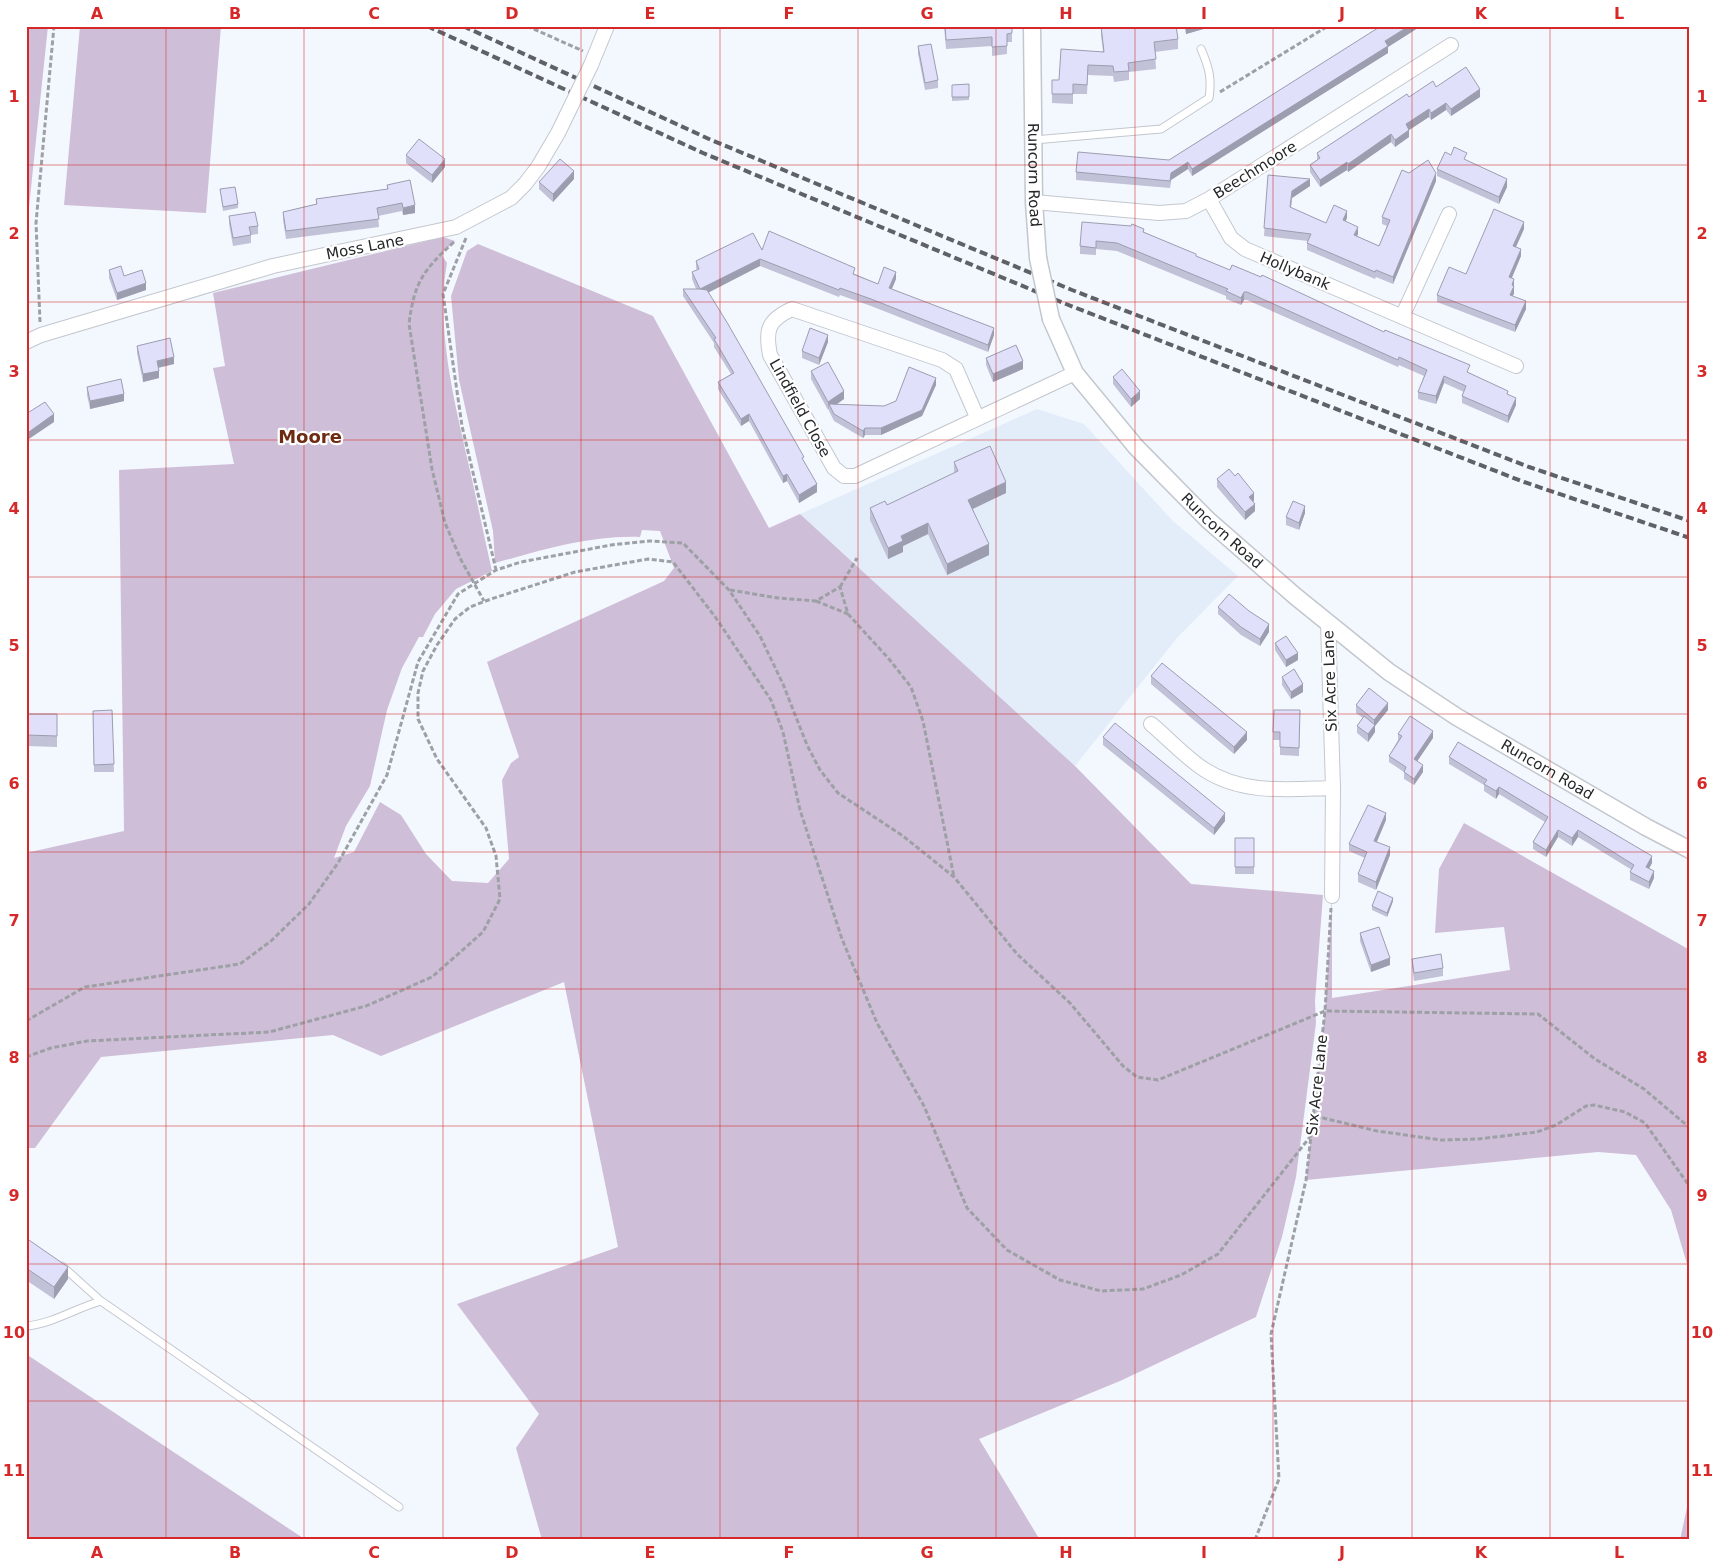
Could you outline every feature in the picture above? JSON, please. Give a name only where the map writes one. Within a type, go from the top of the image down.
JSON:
[{"type":"street","name":"Moss Lane","points":[[26,342],[41,335],[273,266],[425,235],[456,227],[470,220],[510,198],[526,184],[558,133],[593,61],[607,26]]},
{"type":"street","name":"Runcorn Road","points":[[1032,26],[1034,202],[1038,258],[1051,319],[1075,373],[1136,448],[1202,514],[1389,672],[1457,716],[1646,827],[1690,850]]},
{"type":"street","name":"Beechmoore","points":[[1034,202],[1159,213],[1186,211],[1209,199],[1451,45]]},
{"type":"street","name":"Hollybank","points":[[1209,199],[1231,238],[1244,249],[1516,366]]},
{"type":"street","points":[[1402,317],[1449,214]]},
{"type":"street","name":"Lindfield Close","points":[[977,418],[956,369],[942,360],[792,309],[780,314],[770,324],[767,340],[770,355],[834,468],[844,476],[856,476],[1075,373]]},
{"type":"street","name":"Six Acre Lane","points":[[1328,622],[1333,788],[1332,896]]},
{"type":"street","points":[[1152,724],[1205,770],[1232,782],[1259,790],[1333,788]]},
{"type":"lane","points":[[1034,140],[1161,129],[1209,98],[1211,83],[1210,67],[1201,49]]},
{"type":"lane","points":[[51,1258],[101,1301],[399,1507]]},
{"type":"lane","points":[[26,1326],[48,1321],[79,1307],[101,1301]]},
{"type":"path","points":[[41,335],[36,223],[54,26]]},
{"type":"path","points":[[527,26],[593,61]]},
{"type":"path","points":[[1209,98],[1328,26]]},
{"type":"path","points":[[470,220],[465,241],[443,294],[462,426],[496,570]]},
{"type":"path","points":[[456,227],[458,238],[441,254],[418,281],[412,303],[410,324],[432,469],[445,523],[484,601]]},
{"type":"path","points":[[26,1021],[85,987],[240,964],[271,941],[309,904],[338,863],[387,775],[418,662],[458,594],[496,570],[521,562],[611,545],[650,541],[683,543],[729,590],[760,636],[820,770],[838,793],[903,836],[954,877],[1017,954],[1070,1003],[1123,1066],[1137,1077],[1158,1080],[1325,1010],[1538,1014],[1595,1059],[1644,1089],[1690,1128]]},
{"type":"path","points":[[816,601],[840,587],[857,558]]},
{"type":"path","points":[[26,1057],[51,1048],[87,1041],[269,1032],[366,1006],[432,977],[483,932],[500,899],[496,856],[486,828],[437,759],[418,719],[418,693],[423,671],[437,645],[455,619],[470,607],[575,572],[648,559],[673,562],[716,618],[771,700],[783,732],[800,810],[842,939],[877,1023],[924,1106],[967,1208],[1007,1250],[1060,1280],[1101,1292],[1143,1289],[1181,1275],[1218,1254],[1312,1133]]},
{"type":"path","points":[[840,587],[848,614]]},
{"type":"path","points":[[729,590],[778,598],[816,601],[848,614],[889,659],[911,687],[922,721],[954,877]]},
{"type":"path","name":"Six Acre Lane","points":[[1255,1540],[1279,1479],[1271,1334],[1306,1180],[1315,1116],[1325,1010],[1332,896]]},
{"type":"path","points":[[1315,1116],[1377,1131],[1441,1140],[1478,1139],[1537,1132],[1556,1125],[1586,1106],[1594,1106],[1625,1112],[1645,1123],[1690,1187]]},
{"type":"shaded area","points":[[26,26],[48,26],[27,226],[26,226]]},
{"type":"shaded area","points":[[80,26],[221,26],[206,213],[64,205]]},
{"type":"shaded area","points":[[443,237],[455,241],[441,254],[447,263],[443,313],[448,365],[492,571],[456,589],[435,614],[423,637],[419,637],[402,668],[387,710],[370,786],[346,826],[334,858],[354,852],[380,802],[401,815],[426,854],[452,881],[488,883],[509,859],[502,780],[511,763],[519,757],[487,662],[664,581],[674,568],[660,531],[642,530],[640,537],[603,538],[585,541],[495,563],[493,531],[459,380],[451,296],[467,251],[478,244],[653,316],[769,528],[800,514],[1075,766],[1191,884],[1323,895],[1315,1001],[1316,1023],[1296,1177],[1282,1237],[1256,1317],[1120,1381],[979,1439],[1040,1540],[542,1540],[516,1448],[539,1414],[457,1304],[618,1247],[564,982],[381,1056],[333,1035],[101,1057],[35,1148],[26,1148],[26,853],[124,831],[119,470],[234,464],[213,368],[225,366],[213,293]]},
{"type":"shaded area","points":[[1037,409],[1084,424],[1173,521],[1238,576],[1177,638],[1075,766],[800,514]]},
{"type":"shaded area","points":[[1464,823],[1690,950],[1690,1274],[1671,1210],[1636,1155],[1598,1152],[1306,1180],[1325,1011],[1332,896],[1332,998],[1510,970],[1504,927],[1435,933],[1439,869]]},
{"type":"shaded area","points":[[26,1354],[306,1540],[26,1540]]},
{"type":"shaded area","points":[[1690,1493],[1690,1540],[1680,1540]]},
{"type":"building","points":[[945,26],[1012,26],[1012,33],[1007,34],[1007,46],[992,47],[992,37],[946,40]]},
{"type":"building","points":[[1101,26],[1176,26],[1178,39],[1154,42],[1156,59],[1128,63],[1129,71],[1114,72],[1113,66],[1088,65],[1087,85],[1073,84],[1073,94],[1052,94],[1052,80],[1059,80],[1061,49],[1104,52]]},
{"type":"building","points":[[1381,26],[1409,26],[1385,41],[1388,46],[1192,169],[1188,162],[1171,173],[1170,181],[1076,172],[1078,152],[1169,160]]},
{"type":"building","points":[[931,44],[938,80],[925,83],[918,46]]},
{"type":"building","points":[[1466,67],[1480,89],[1451,109],[1446,103],[1431,113],[1429,109],[1406,124],[1409,130],[1395,140],[1391,134],[1348,164],[1347,162],[1320,180],[1310,165],[1320,158],[1317,153],[1407,94],[1409,97],[1433,81],[1436,87]]},
{"type":"building","points":[[969,84],[969,97],[952,97],[952,85]]},
{"type":"building","points":[[419,139],[445,159],[432,175],[406,155]]},
{"type":"building","points":[[1454,147],[1467,153],[1464,159],[1507,179],[1499,197],[1437,169],[1445,152],[1451,155]]},
{"type":"building","points":[[560,159],[574,171],[553,194],[539,182]]},
{"type":"building","points":[[1428,160],[1436,173],[1393,277],[1376,270],[1375,272],[1307,243],[1311,234],[1264,228],[1268,175],[1310,179],[1292,191],[1290,207],[1326,223],[1334,205],[1347,211],[1343,220],[1358,227],[1354,235],[1379,246],[1390,220],[1382,217],[1402,170],[1409,173]]},
{"type":"building","points":[[410,180],[415,205],[403,208],[402,203],[377,208],[379,219],[286,231],[283,212],[317,204],[316,199],[388,189],[387,185]]},
{"type":"building","points":[[235,187],[238,204],[223,207],[220,189]]},
{"type":"building","points":[[1494,209],[1524,222],[1513,246],[1521,249],[1509,277],[1514,279],[1512,285],[1514,286],[1510,295],[1526,301],[1515,325],[1437,295],[1449,267],[1466,274]]},
{"type":"building","points":[[255,212],[258,226],[249,227],[251,235],[233,238],[229,216]]},
{"type":"building","points":[[1082,222],[1131,226],[1132,224],[1144,229],[1143,232],[1230,270],[1232,265],[1261,277],[1262,275],[1384,332],[1385,330],[1470,365],[1467,372],[1508,391],[1507,394],[1516,398],[1508,416],[1462,396],[1466,386],[1444,376],[1436,396],[1418,392],[1427,370],[1399,357],[1398,360],[1247,292],[1244,292],[1241,298],[1226,291],[1228,289],[1117,243],[1096,241],[1096,248],[1080,246]]},
{"type":"building","points":[[769,231],[855,268],[853,274],[878,284],[884,267],[896,272],[889,288],[994,328],[988,345],[871,299],[840,288],[839,290],[760,259],[700,289],[692,272],[699,269],[696,261],[753,233],[762,250]]},
{"type":"building","points":[[121,266],[124,276],[142,270],[146,283],[117,293],[109,270]]},
{"type":"building","points":[[683,289],[707,290],[728,324],[804,457],[802,458],[817,484],[799,495],[787,474],[783,476],[749,414],[741,419],[718,382],[734,373],[714,339],[716,338]]},
{"type":"building","points":[[810,328],[828,335],[819,358],[802,351]]},
{"type":"building","points":[[170,338],[174,357],[157,361],[159,371],[143,374],[137,346]]},
{"type":"building","points":[[1016,345],[1023,361],[993,374],[986,358]]},
{"type":"building","points":[[828,362],[844,391],[828,402],[811,371]]},
{"type":"building","points":[[909,367],[936,378],[922,410],[881,428],[865,428],[863,431],[834,414],[829,404],[884,406],[896,401]]},
{"type":"building","points":[[1122,369],[1140,391],[1131,399],[1113,377]]},
{"type":"building","points":[[121,379],[124,394],[90,401],[87,387]]},
{"type":"building","points":[[45,402],[54,414],[26,434],[26,414]]},
{"type":"building","points":[[990,446],[1006,482],[968,500],[989,544],[947,564],[928,523],[901,536],[903,541],[888,548],[870,508],[885,501],[887,505],[958,471],[954,462]]},
{"type":"building","points":[[1229,469],[1235,476],[1238,473],[1254,493],[1249,497],[1255,504],[1245,512],[1217,479]]},
{"type":"building","points":[[1293,501],[1305,506],[1299,523],[1286,517]]},
{"type":"building","points":[[1229,594],[1249,611],[1269,624],[1260,639],[1241,627],[1218,607]]},
{"type":"building","points":[[1286,636],[1298,653],[1286,660],[1275,643]]},
{"type":"building","points":[[1162,663],[1247,732],[1234,747],[1151,676]]},
{"type":"building","points":[[1294,669],[1303,684],[1291,692],[1282,677]]},
{"type":"building","points":[[1369,688],[1388,703],[1374,720],[1356,705]]},
{"type":"building","points":[[112,710],[114,764],[94,765],[93,711]]},
{"type":"building","points":[[1274,710],[1300,710],[1299,748],[1280,747],[1280,732],[1273,732]]},
{"type":"building","points":[[26,714],[57,714],[57,736],[26,735]]},
{"type":"building","points":[[1364,716],[1375,725],[1368,734],[1357,726]]},
{"type":"building","points":[[1410,716],[1433,731],[1414,759],[1423,765],[1414,779],[1404,772],[1406,767],[1389,756],[1402,736],[1398,734]]},
{"type":"building","points":[[1115,723],[1225,813],[1214,828],[1103,737]]},
{"type":"building","points":[[1458,742],[1652,856],[1646,867],[1654,871],[1649,882],[1630,872],[1634,865],[1578,830],[1572,838],[1558,830],[1546,850],[1533,842],[1548,817],[1499,787],[1496,791],[1484,784],[1487,780],[1449,757]]},
{"type":"building","points":[[1368,805],[1386,813],[1374,841],[1390,847],[1376,882],[1358,874],[1367,852],[1349,844]]},
{"type":"building","points":[[1235,838],[1254,838],[1254,867],[1235,867]]},
{"type":"building","points":[[1378,891],[1393,898],[1387,913],[1372,906]]},
{"type":"building","points":[[1379,927],[1390,958],[1371,965],[1360,933]]},
{"type":"building","points":[[1441,954],[1443,968],[1414,973],[1412,959]]},
{"type":"building","points":[[26,1238],[68,1267],[54,1287],[26,1268]]},
{"type":"railway","points":[[427,26],[703,153],[1066,304],[1524,482],[1690,538]]},
{"type":"railway","points":[[463,26],[709,139],[1072,290],[1529,467],[1690,521]]},
{"type":"district","name":"Moore","points":[[310,437]]}]
